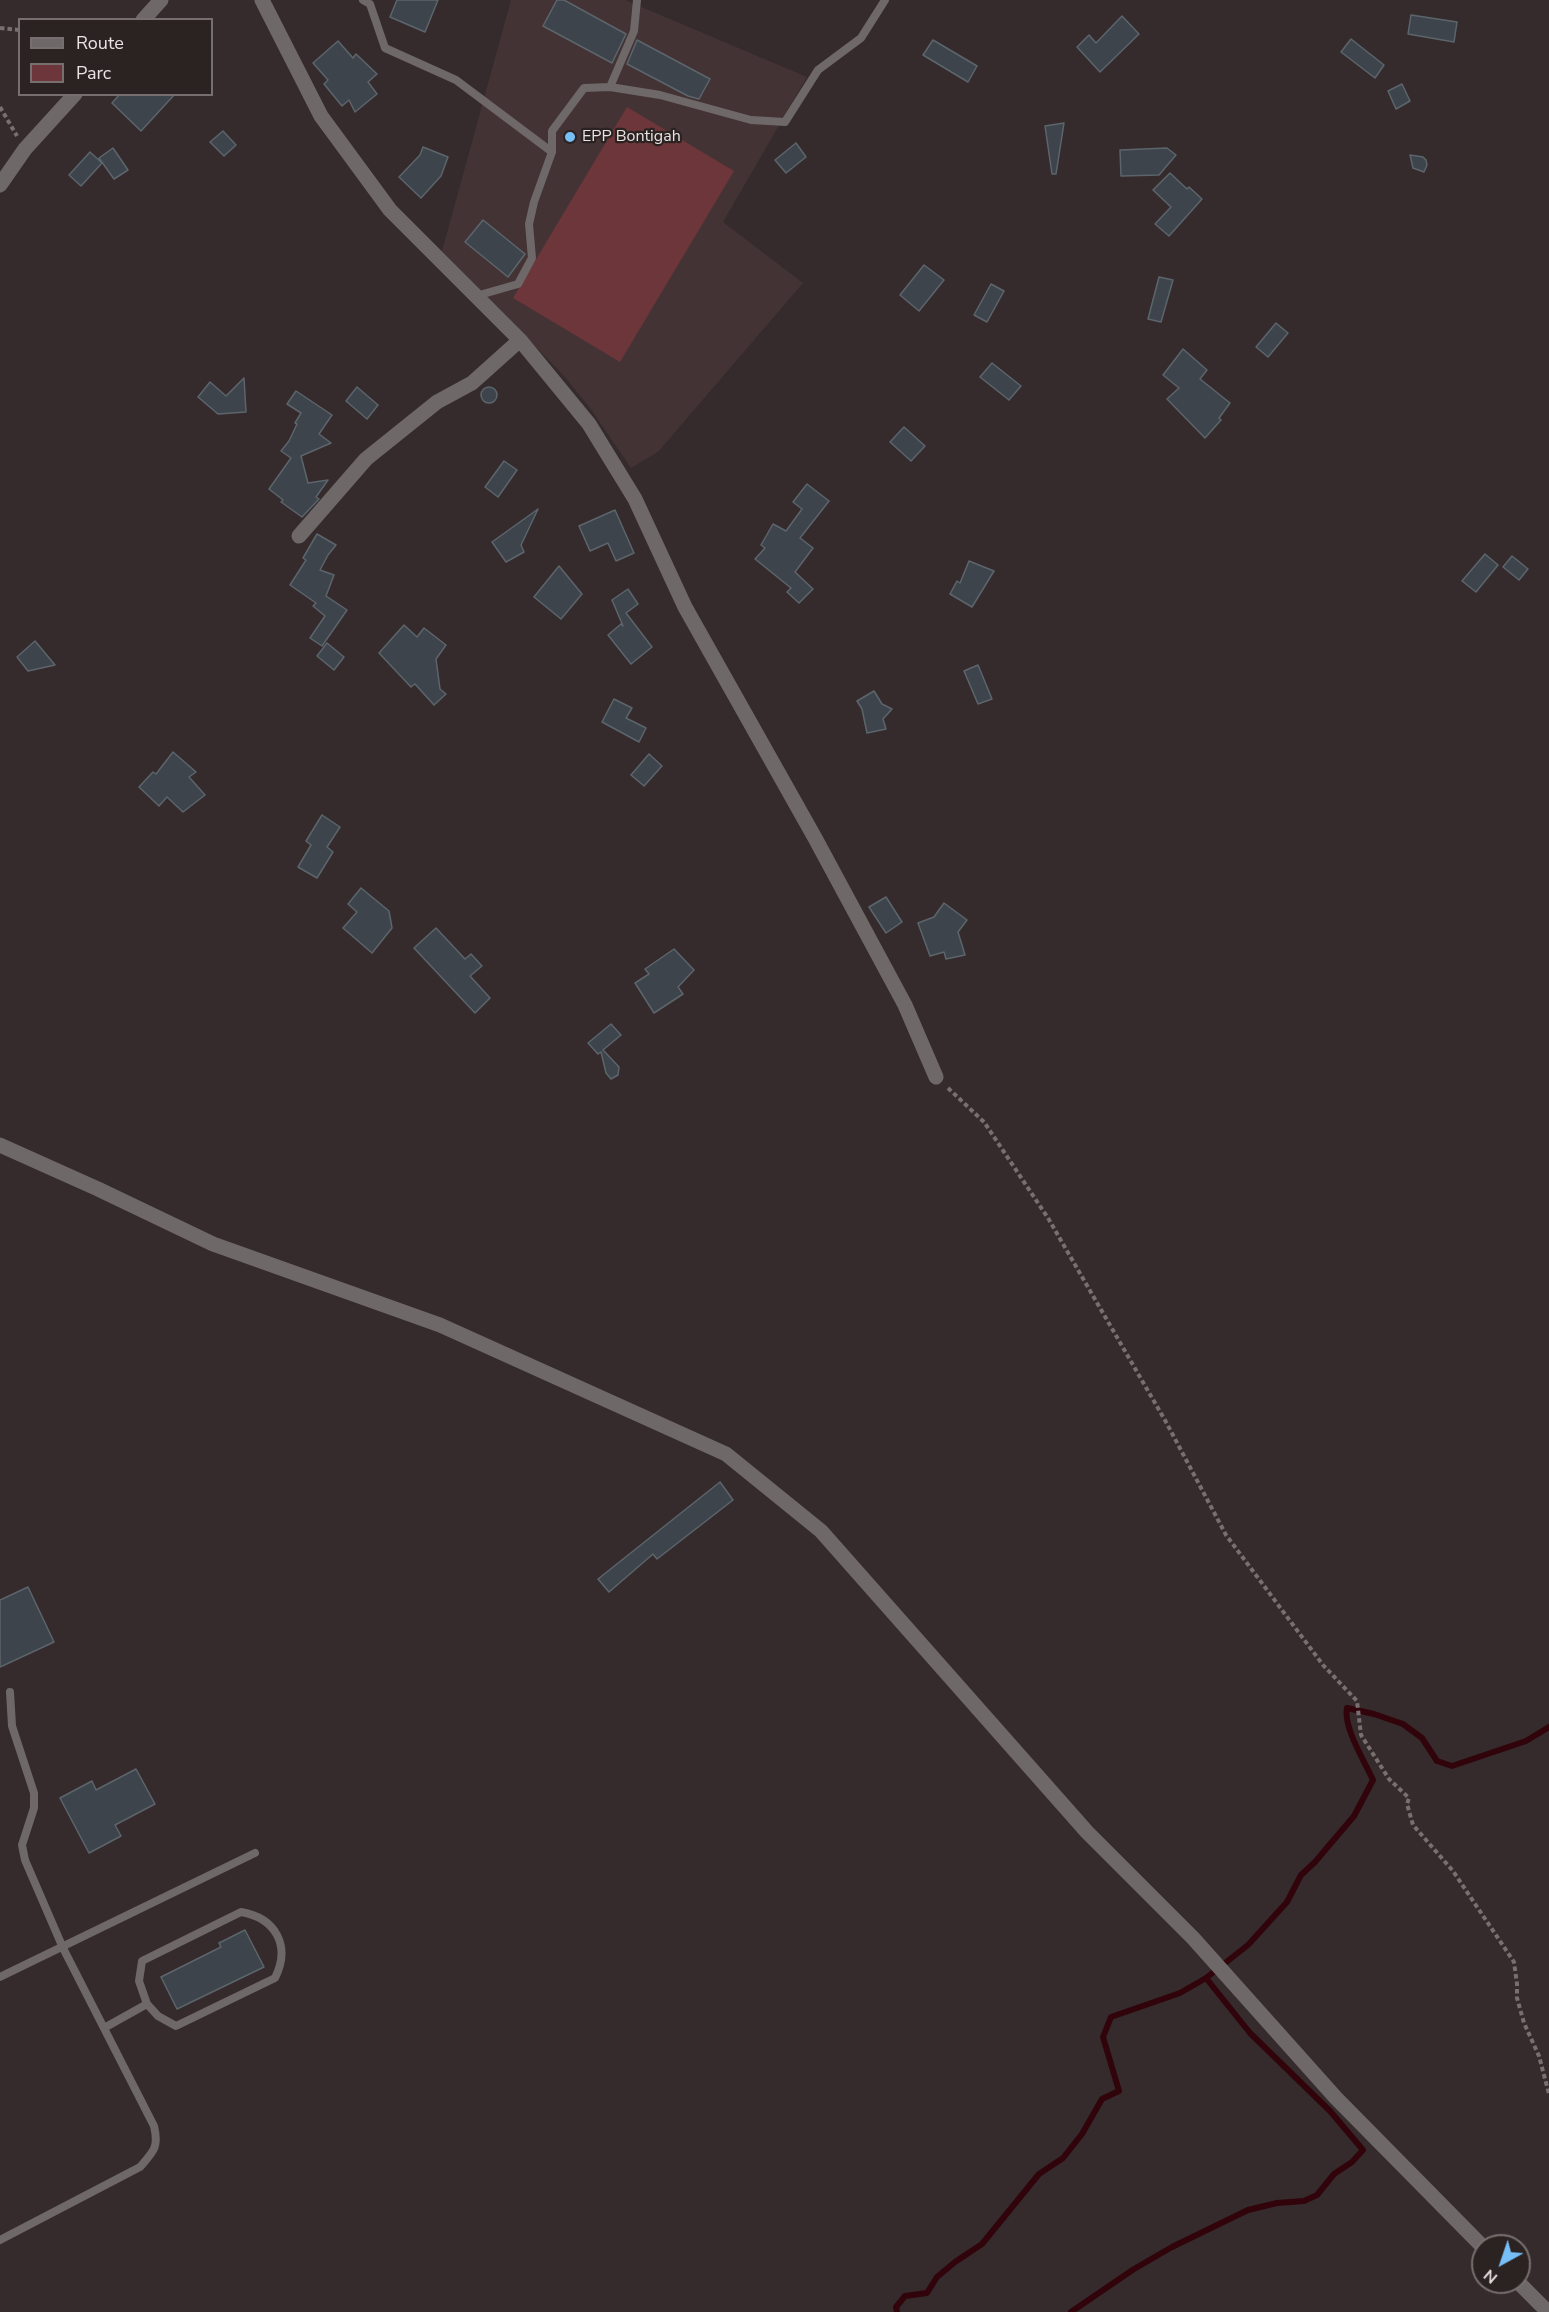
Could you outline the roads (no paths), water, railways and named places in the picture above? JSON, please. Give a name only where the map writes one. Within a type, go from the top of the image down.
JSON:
[{"type":"street","points":[[145,18],[161,0]]},
{"type":"street","points":[[262,0],[321,116],[390,210],[520,340],[590,424],[635,499],[685,607],[810,828],[905,1005],[936,1077]]},
{"type":"street","points":[[0,185],[26,149],[73,96]]},
{"type":"street","points":[[299,536],[366,459],[437,402],[472,383],[520,340]]},
{"type":"street","points":[[0,1145],[213,1244],[440,1325],[726,1455],[821,1531],[1079,1824],[1193,1938],[1336,2098],[1471,2235]]},
{"type":"street","points":[[1530,2294],[1548,2312]]},
{"type":"lane","points":[[610,87],[634,32],[637,0]]},
{"type":"lane","points":[[475,296],[518,284],[523,276],[532,258],[529,224],[534,202],[552,152],[552,131],[584,88],[610,87],[660,95],[751,120],[785,122],[818,70],[861,38],[885,0]]},
{"type":"lane","points":[[368,1],[385,48],[456,81],[552,152]]},
{"type":"lane","points":[[0,2240],[140,2167],[155,2150],[157,2137],[154,2126],[63,1948],[25,1860],[22,1845],[34,1808],[34,1793],[12,1726],[10,1692]]},
{"type":"lane","points":[[0,1977],[255,1853]]},
{"type":"lane","points":[[241,1912],[260,1918],[275,1931],[282,1949],[279,1969],[274,1978],[176,2026],[158,2016],[147,2004],[139,1981],[142,1961],[241,1912]]},
{"type":"lane","points":[[104,2028],[147,2004]]},
{"type":"waterway","points":[[897,2312],[896,2307],[905,2296],[927,2293],[937,2277],[982,2244],[1039,2174],[1063,2158],[1082,2134],[1102,2099],[1119,2091],[1103,2037],[1111,2017],[1180,1993],[1206,1978],[1248,1945],[1287,1902],[1301,1875],[1354,1816],[1373,1780],[1351,1734],[1347,1708],[1403,1724],[1422,1738],[1437,1761],[1452,1766],[1526,1741],[1549,1727]]},
{"type":"waterway","points":[[1071,2312],[1134,2269],[1172,2247],[1248,2210],[1277,2203],[1304,2201],[1317,2195],[1334,2174],[1352,2162],[1363,2150],[1330,2111],[1250,2033],[1206,1978]]},
{"type":"place","name":"EPP Bontigah","points":[[570,137]]}]
